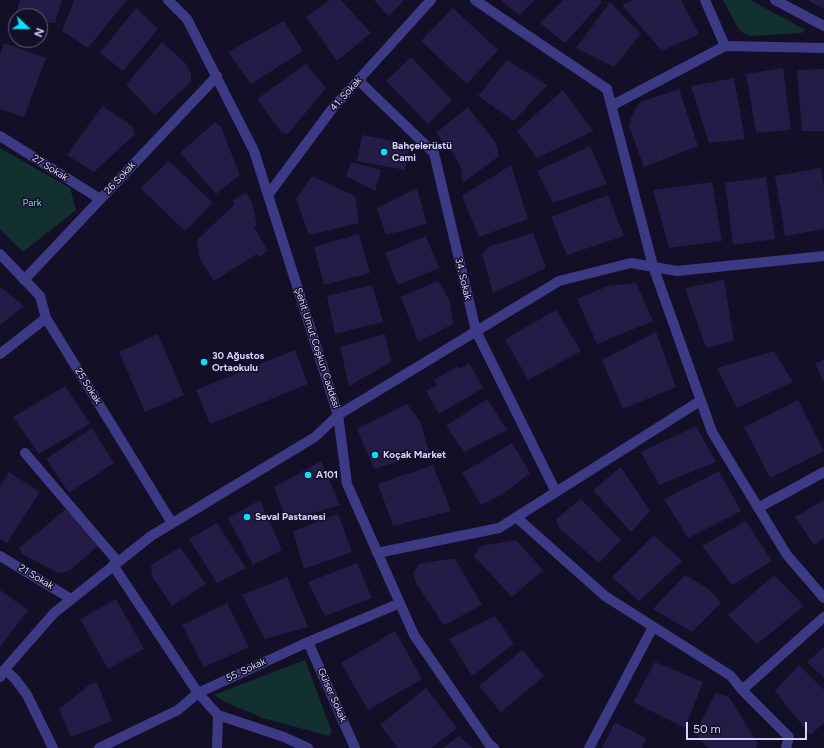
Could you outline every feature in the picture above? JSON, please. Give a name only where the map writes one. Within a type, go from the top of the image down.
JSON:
[{"type":"street","name":"Şehit Umut Coşkun Caddesi","points":[[3,673],[54,612],[151,536],[316,437],[338,416],[254,151],[186,19],[168,0]]},
{"type":"street","name":"41. Sokak","points":[[268,195],[332,109],[431,0]]},
{"type":"street","points":[[475,0],[607,89],[653,266],[712,432],[787,555],[824,598]]},
{"type":"street","points":[[705,0],[725,46]]},
{"type":"street","points":[[775,0],[824,26]]},
{"type":"street","points":[[611,106],[725,46],[824,48]]},
{"type":"street","name":"26 Sokak","points":[[24,280],[216,76]]},
{"type":"street","name":"34. Sokak","points":[[358,80],[434,153],[476,331],[556,492]]},
{"type":"street","name":"27 Sokak","points":[[0,136],[100,199]]},
{"type":"street","name":"25 Sokak","points":[[0,254],[40,296],[46,318],[172,523]]},
{"type":"street","points":[[494,748],[488,744],[414,635],[347,484],[338,416],[559,281],[632,263],[677,271],[824,256]]},
{"type":"street","points":[[0,354],[46,318]]},
{"type":"street","points":[[377,553],[499,528],[700,401]]},
{"type":"street","points":[[25,453],[115,564],[198,693],[218,715],[308,748]]},
{"type":"street","points":[[758,508],[824,472]]},
{"type":"street","points":[[516,517],[605,596],[730,676],[789,737],[786,748]]},
{"type":"street","name":"21 Sokak","points":[[0,556],[71,599]]},
{"type":"street","name":"55. Sokak","points":[[98,748],[178,710],[198,693],[308,642],[400,603]]},
{"type":"street","points":[[742,690],[824,616]]},
{"type":"street","points":[[589,748],[653,626]]},
{"type":"street","name":"Gülser Sokak","points":[[308,642],[354,748]]},
{"type":"street","points":[[3,673],[16,680],[27,695],[53,748]]},
{"type":"street","points":[[217,748],[218,715]]},
{"type":"green space","points":[[723,0],[750,0],[806,30],[801,33],[751,36],[743,33],[738,28]]},
{"type":"green space","name":"Park","points":[[0,148],[70,188],[76,210],[23,252],[0,229]]},
{"type":"green space","points":[[305,660],[332,732],[329,736],[263,718],[227,703],[214,695]]},
{"type":"building","points":[[20,0],[62,0],[55,23],[48,23],[48,8],[18,8]]},
{"type":"building","points":[[74,0],[127,0],[88,48],[62,31]]},
{"type":"building","points":[[330,0],[341,0],[371,33],[337,61],[306,17]]},
{"type":"building","points":[[374,0],[404,0],[389,16]]},
{"type":"building","points":[[501,0],[535,0],[519,15]]},
{"type":"building","points":[[563,0],[599,0],[602,2],[565,43],[540,23]]},
{"type":"building","points":[[633,0],[681,0],[699,34],[662,51],[622,5]]},
{"type":"building","points":[[824,0],[824,9],[809,1]]},
{"type":"building","points":[[610,2],[641,34],[614,67],[576,48]]},
{"type":"building","points":[[136,8],[158,29],[123,71],[100,53]]},
{"type":"building","points":[[453,8],[498,50],[467,84],[421,41]]},
{"type":"building","points":[[284,21],[303,51],[251,84],[228,52]]},
{"type":"building","points":[[162,42],[186,64],[191,74],[191,82],[155,115],[126,85]]},
{"type":"building","points":[[4,43],[8,44],[8,48],[18,48],[46,58],[24,117],[0,109],[0,55]]},
{"type":"building","points":[[411,57],[452,100],[428,124],[386,81]]},
{"type":"building","points":[[507,60],[547,85],[514,121],[478,96]]},
{"type":"building","points":[[306,64],[326,88],[288,134],[281,132],[257,99]]},
{"type":"building","points":[[783,68],[791,130],[756,133],[746,74]]},
{"type":"building","points":[[824,69],[824,131],[802,131],[797,70]]},
{"type":"building","points":[[734,78],[745,139],[709,143],[691,86]]},
{"type":"building","points":[[679,89],[698,146],[644,167],[629,126],[632,115],[640,102]]},
{"type":"building","points":[[563,90],[593,131],[537,158],[517,131]]},
{"type":"building","points":[[102,106],[132,126],[135,134],[94,172],[67,155]]},
{"type":"building","points":[[468,107],[496,143],[499,156],[463,183],[461,167],[452,152],[436,133]]},
{"type":"building","points":[[215,122],[221,127],[240,175],[216,194],[180,153]]},
{"type":"building","name":"Bahçelerüstü Cami","points":[[362,135],[410,144],[405,170],[357,161]]},
{"type":"building","points":[[590,146],[607,184],[553,203],[537,171]]},
{"type":"building","points":[[169,161],[213,203],[185,231],[140,188]]},
{"type":"building","points":[[351,162],[381,170],[375,191],[346,176]]},
{"type":"building","points":[[511,165],[528,219],[479,237],[462,196]]},
{"type":"building","points":[[821,168],[824,188],[824,229],[785,236],[775,176]]},
{"type":"building","points":[[312,176],[355,196],[359,223],[309,235],[296,199]]},
{"type":"building","points":[[766,177],[775,239],[733,245],[725,183]]},
{"type":"building","points":[[712,182],[722,241],[669,248],[653,190]]},
{"type":"building","points":[[417,188],[427,224],[386,235],[377,208]]},
{"type":"building","points":[[246,193],[252,202],[257,225],[254,227],[268,251],[259,257],[257,254],[214,281],[199,257],[197,240],[234,205],[233,200]]},
{"type":"building","points":[[608,195],[624,236],[567,255],[551,217]]},
{"type":"building","points":[[533,233],[546,268],[493,293],[482,254],[488,247]]},
{"type":"building","points":[[359,234],[370,273],[324,285],[314,247]]},
{"type":"building","points":[[426,236],[439,268],[398,285],[385,253]]},
{"type":"building","points":[[724,280],[734,341],[706,348],[685,288]]},
{"type":"building","points":[[438,281],[450,301],[453,324],[418,342],[401,297]]},
{"type":"building","points":[[636,283],[653,321],[597,344],[577,299],[608,286]]},
{"type":"building","points":[[372,285],[383,322],[335,334],[327,296]]},
{"type":"building","points":[[0,287],[24,306],[0,325]]},
{"type":"building","points":[[556,310],[581,351],[528,380],[505,339]]},
{"type":"building","points":[[656,332],[676,387],[623,409],[602,360]]},
{"type":"building","points":[[158,334],[184,395],[145,412],[119,352]]},
{"type":"building","points":[[385,334],[391,362],[349,386],[340,347]]},
{"type":"building","points":[[295,350],[308,384],[210,424],[196,390]]},
{"type":"building","points":[[774,351],[793,382],[737,408],[717,368]]},
{"type":"building","points":[[824,360],[824,383],[815,363]]},
{"type":"building","points":[[469,363],[483,388],[439,414],[426,391],[437,385],[434,380],[458,366],[460,369]]},
{"type":"building","points":[[65,386],[90,424],[39,454],[13,417]]},
{"type":"building","points":[[487,399],[507,430],[464,452],[446,426]]},
{"type":"building","points":[[798,400],[824,451],[770,478],[744,427]]},
{"type":"building","points":[[407,404],[420,421],[429,452],[374,469],[357,429]]},
{"type":"building","points":[[696,426],[716,462],[659,485],[641,452]]},
{"type":"building","points":[[92,428],[114,463],[69,493],[46,459]]},
{"type":"building","points":[[512,443],[530,473],[503,494],[481,505],[462,473]]},
{"type":"building","points":[[321,461],[340,505],[287,521],[274,487]]},
{"type":"building","points":[[433,465],[451,511],[393,526],[378,484]]},
{"type":"building","points":[[621,467],[650,511],[631,532],[593,490]]},
{"type":"building","points":[[719,471],[741,511],[688,538],[664,499]]},
{"type":"building","points":[[9,472],[40,492],[7,543],[0,539],[0,486]]},
{"type":"building","points":[[581,499],[621,540],[599,563],[559,528],[556,519]]},
{"type":"building","points":[[260,500],[282,550],[253,565],[228,518]]},
{"type":"building","points":[[824,500],[824,538],[814,545],[795,517]]},
{"type":"building","points":[[66,509],[98,546],[69,571],[58,573],[22,554],[19,548]]},
{"type":"building","points":[[338,514],[352,552],[304,569],[293,531]]},
{"type":"building","points":[[746,521],[772,561],[732,585],[702,546]]},
{"type":"building","points":[[217,523],[246,568],[217,583],[189,539]]},
{"type":"building","points":[[654,535],[682,561],[639,601],[612,577]]},
{"type":"building","points":[[516,540],[543,570],[512,597],[474,556],[480,546]]},
{"type":"building","points":[[180,547],[206,584],[172,606],[152,576],[151,565]]},
{"type":"building","points":[[455,559],[482,605],[444,625],[416,583],[413,573],[419,564]]},
{"type":"building","points":[[357,563],[372,598],[325,616],[308,582]]},
{"type":"building","points":[[685,575],[710,590],[721,603],[692,632],[653,609]]},
{"type":"building","points":[[774,575],[804,606],[757,644],[728,615]]},
{"type":"building","points":[[287,577],[308,627],[265,639],[242,595]]},
{"type":"building","points":[[0,590],[28,610],[0,647]]},
{"type":"building","points":[[116,599],[144,649],[108,669],[80,619]]},
{"type":"building","points":[[227,603],[249,647],[204,667],[182,625]]},
{"type":"building","points":[[495,616],[514,644],[472,676],[449,639]]},
{"type":"building","points":[[395,631],[422,679],[368,710],[341,663]]},
{"type":"building","points":[[824,647],[824,678],[807,662]]},
{"type":"building","points":[[522,650],[544,676],[501,712],[479,686]]},
{"type":"building","points":[[655,662],[703,682],[685,728],[633,702]]},
{"type":"building","points":[[799,665],[824,690],[824,723],[810,735],[775,691]]},
{"type":"building","points":[[97,682],[112,721],[71,737],[59,709],[90,684]]},
{"type":"building","points":[[426,688],[457,728],[431,748],[398,748],[380,725]]},
{"type":"building","points":[[716,693],[729,697],[758,744],[755,748],[708,748],[701,740],[696,731]]},
{"type":"building","points":[[615,722],[646,738],[642,748],[602,748]]},
{"type":"building","points":[[459,736],[473,748],[443,748]]},
{"type":"place","name":"Bahçelerüstü Cami","points":[[384,152]]},
{"type":"place","name":"30 Ağustos Ortaokulu","points":[[204,362]]},
{"type":"place","name":"Koçak Market","points":[[375,455]]},
{"type":"place","name":"A101","points":[[308,475]]},
{"type":"place","name":"Seval Pastanesi","points":[[247,517]]}]
